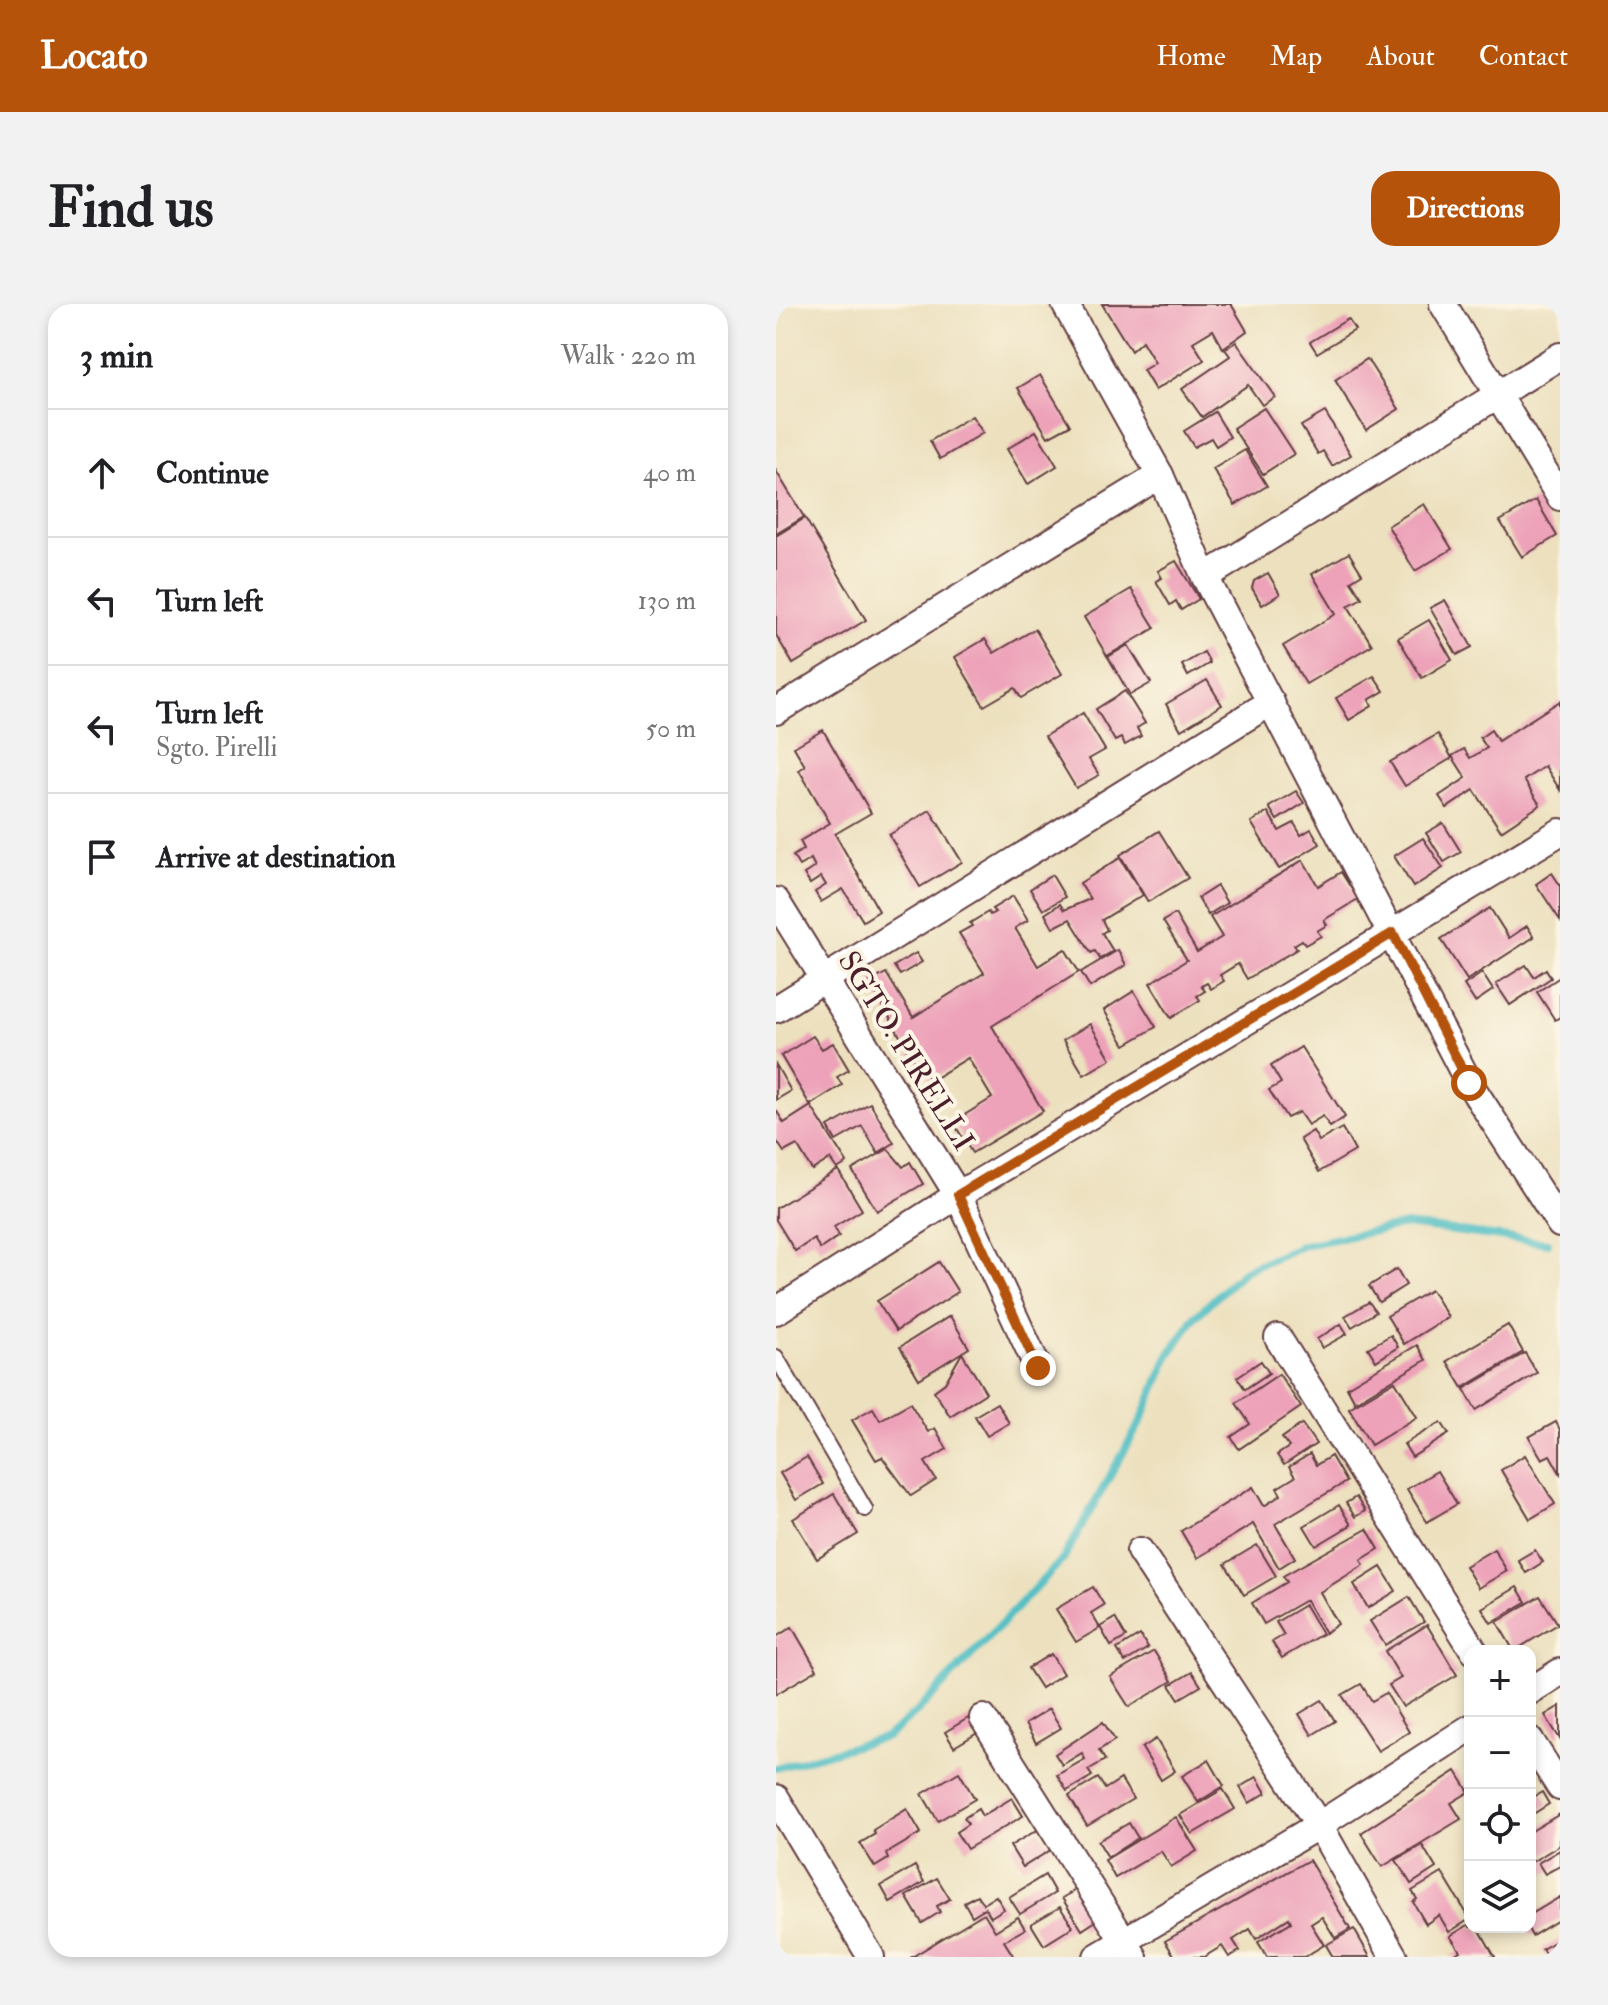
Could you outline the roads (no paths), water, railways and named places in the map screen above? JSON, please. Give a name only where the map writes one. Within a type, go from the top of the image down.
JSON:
[{"type":"street","points":[[1065,304],[1160,475],[1205,577],[1469,1083],[1560,1224]]},
{"type":"street","points":[[1443,304],[1560,497]]},
{"type":"street","points":[[1205,577],[1560,356]]},
{"type":"street","points":[[776,711],[1160,475]]},
{"type":"street","points":[[776,1009],[1271,702]]},
{"type":"street","points":[[776,1311],[958,1195],[1560,832]]},
{"type":"street","name":"SGTO. PIRELLI","points":[[776,901],[958,1195],[1038,1368]]},
{"type":"street","points":[[1278,1338],[1470,1645]]},
{"type":"street","points":[[1140,1551],[1319,1825],[1394,1957]]},
{"type":"street","points":[[1536,1687],[1560,1672]]},
{"type":"street","points":[[983,1718],[1130,1949]]},
{"type":"street","points":[[1097,1957],[1130,1949],[1464,1732]]},
{"type":"street","points":[[1536,1749],[1560,1787]]},
{"type":"street","points":[[776,1798],[871,1957]]},
{"type":"lane","points":[[776,1357],[865,1509]]},
{"type":"waterway","points":[[776,1768],[887,1737],[919,1710],[1063,1559],[1141,1421],[1169,1355],[1195,1317],[1245,1270],[1304,1245],[1406,1225],[1548,1243]]}]
